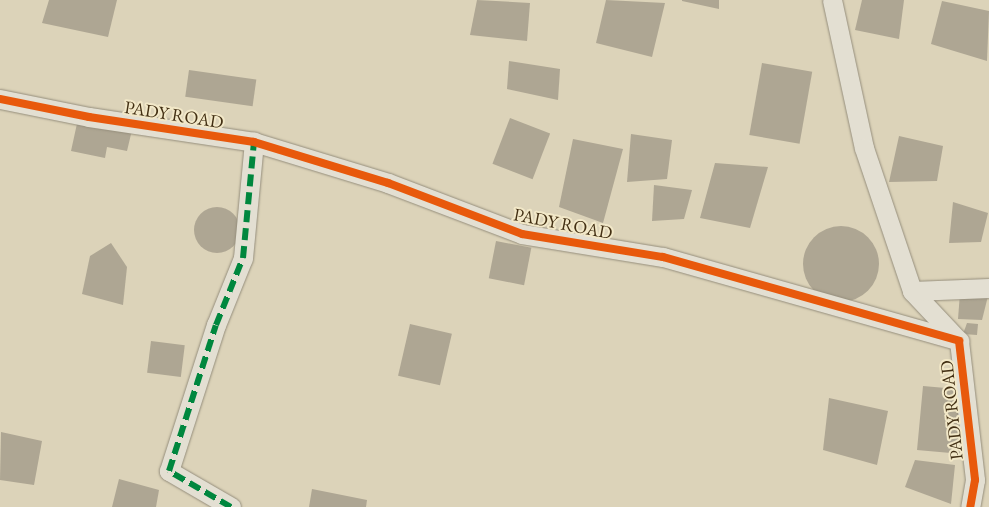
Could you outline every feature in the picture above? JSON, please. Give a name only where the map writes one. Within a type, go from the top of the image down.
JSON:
[{"type":"street","points":[[832,0],[864,148],[912,291],[989,288]]},
{"type":"street","name":"PADY ROAD","points":[[0,99],[89,117],[254,142],[388,183],[522,234],[663,257],[959,341]]},
{"type":"street","points":[[231,507],[169,471],[216,325],[243,258],[254,142]]},
{"type":"street","name":"PADY ROAD","points":[[912,291],[959,341],[975,480],[970,507]]},
{"type":"building","points":[[49,0],[117,0],[108,37],[42,23]]},
{"type":"building","points":[[477,0],[530,3],[527,41],[470,35]]},
{"type":"building","points":[[606,0],[665,3],[652,57],[596,43]]},
{"type":"building","points":[[719,0],[719,9],[682,1]]},
{"type":"building","points":[[862,0],[904,0],[899,39],[855,30]]},
{"type":"building","points":[[942,1],[989,11],[987,61],[931,44]]},
{"type":"building","points":[[509,61],[560,69],[558,100],[507,89]]},
{"type":"building","points":[[762,63],[812,72],[800,144],[749,135]]},
{"type":"building","points":[[189,70],[256,79],[253,106],[185,97]]},
{"type":"building","points":[[510,118],[550,133],[533,179],[492,164]]},
{"type":"building","points":[[78,119],[132,130],[127,151],[107,147],[105,158],[71,151]]},
{"type":"building","points":[[631,134],[672,140],[667,179],[627,182]]},
{"type":"building","points":[[899,136],[943,146],[937,181],[889,182]]},
{"type":"building","points":[[573,139],[623,149],[603,223],[559,207]]},
{"type":"building","points":[[715,163],[768,167],[750,228],[700,218]]},
{"type":"building","points":[[654,185],[692,190],[684,219],[652,221]]},
{"type":"building","points":[[953,202],[988,213],[981,242],[949,243]]},
{"type":"building","points":[[217,207],[230,211],[236,217],[240,230],[236,243],[230,249],[217,253],[204,249],[198,243],[194,230],[198,217],[204,211]]},
{"type":"building","points":[[841,226],[856,229],[868,237],[876,249],[879,264],[876,279],[868,291],[856,299],[841,302],[826,299],[814,291],[806,279],[803,264],[806,249],[814,237],[826,229]]},
{"type":"building","points":[[496,241],[531,248],[524,285],[489,278]]},
{"type":"building","points":[[111,243],[127,267],[123,305],[82,294],[90,256]]},
{"type":"building","points":[[989,292],[982,320],[958,319],[960,293]]},
{"type":"building","points":[[967,323],[978,324],[977,335],[963,334]]},
{"type":"building","points":[[410,324],[452,334],[440,385],[398,376]]},
{"type":"building","points":[[151,341],[185,345],[181,377],[147,373]]},
{"type":"building","points":[[923,386],[957,389],[962,454],[917,450]]},
{"type":"building","points":[[829,398],[888,411],[877,465],[823,450]]},
{"type":"building","points":[[1,432],[42,441],[34,485],[0,480]]},
{"type":"building","points":[[915,460],[955,465],[951,504],[905,487]]},
{"type":"building","points":[[119,479],[159,490],[156,507],[112,507]]},
{"type":"building","points":[[312,489],[367,500],[366,507],[309,507]]},
{"type":"marked path","points":[[231,507],[169,471],[216,325],[243,258],[254,142]]},
{"type":"cycle path","points":[[0,99],[89,117],[254,142],[388,183],[522,234],[663,257],[959,341],[975,480],[970,507]]}]
